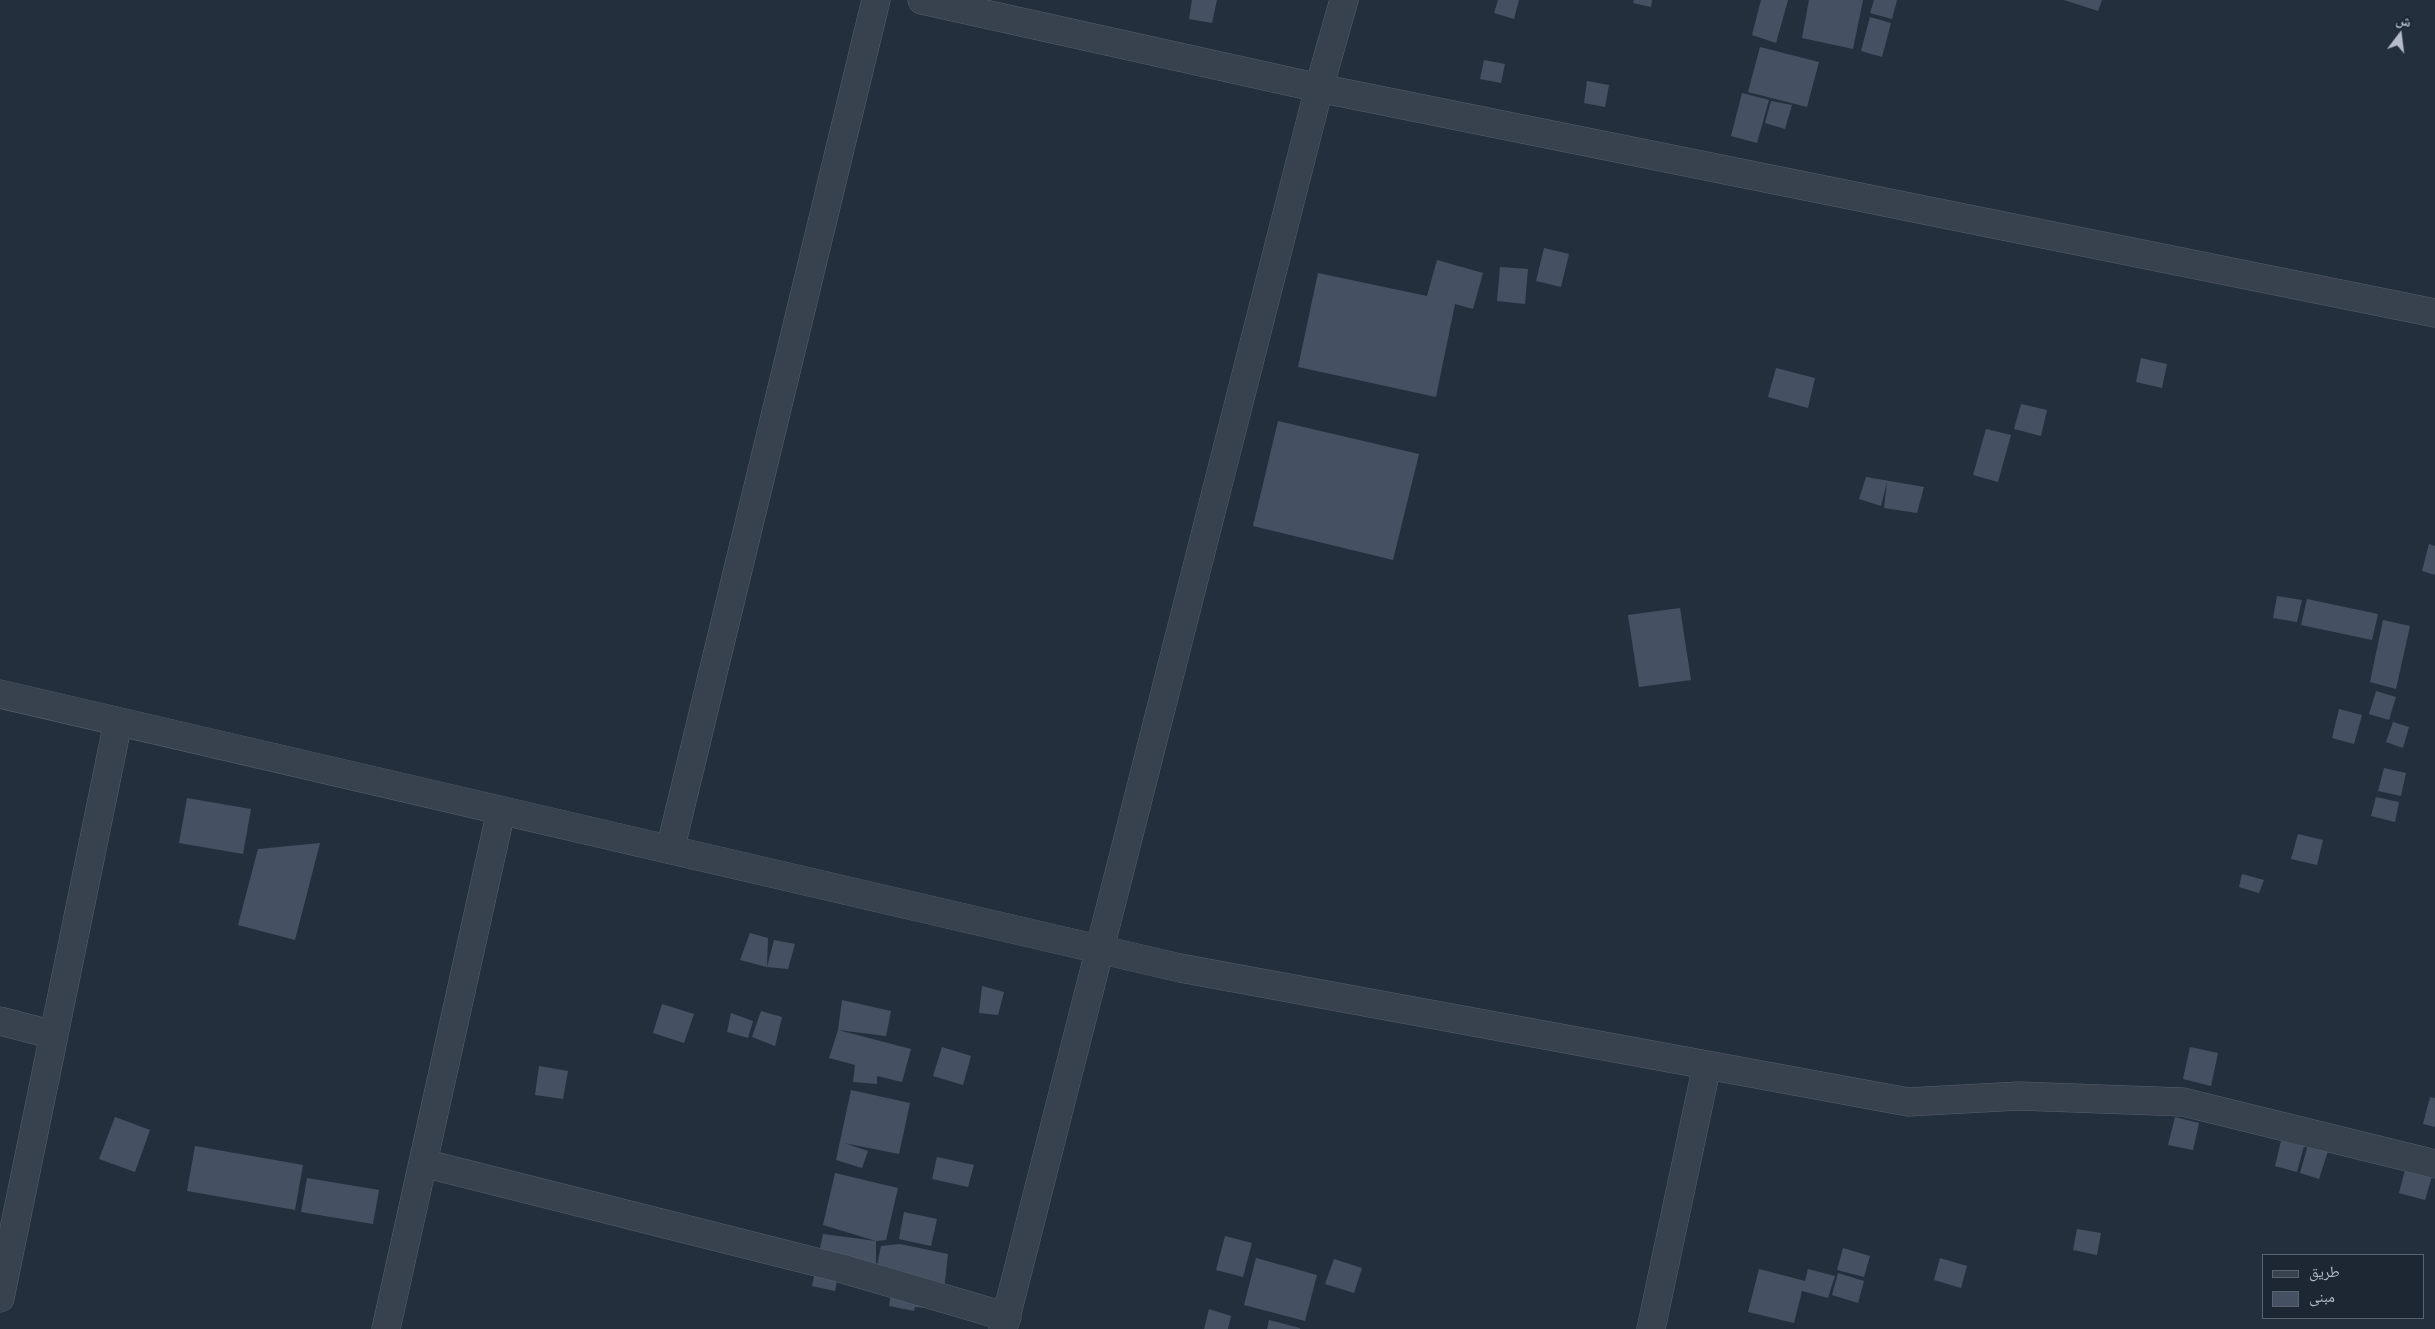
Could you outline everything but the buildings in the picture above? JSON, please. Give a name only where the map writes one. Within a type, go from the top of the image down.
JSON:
[{"type":"street","points":[[670,850],[876,0]]},
{"type":"street","points":[[922,0],[1319,88],[2435,313]]},
{"type":"street","points":[[423,1163],[840,1268],[1005,1323],[1319,88],[1344,0]]},
{"type":"street","points":[[0,694],[1180,968],[1908,1102],[2019,1096],[2183,1102],[2435,1164]]},
{"type":"street","points":[[0,1298],[118,722]]},
{"type":"street","points":[[386,1329],[501,811]]},
{"type":"street","points":[[0,1021],[54,1034]]},
{"type":"street","points":[[1651,1329],[1707,1065]]}]
